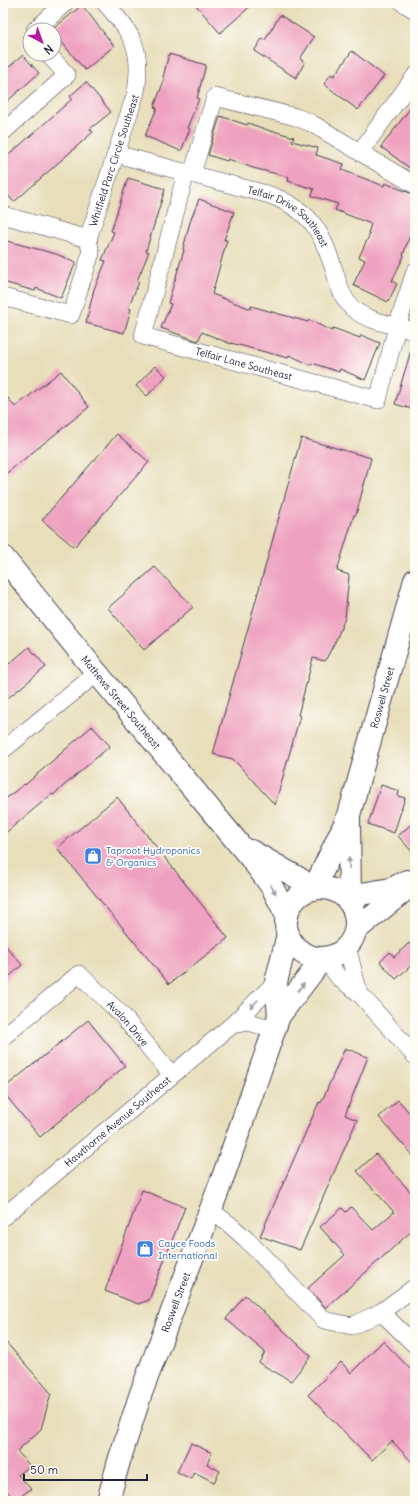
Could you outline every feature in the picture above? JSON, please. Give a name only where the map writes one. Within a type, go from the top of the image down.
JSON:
[{"type":"street","points":[[44,22],[65,3]]},
{"type":"street","name":"Whitfield Parc Circle Southeast","points":[[3,216],[88,239],[136,92],[139,65],[132,39],[125,26],[105,3]]},
{"type":"street","points":[[403,3],[415,10]]},
{"type":"street","points":[[3,132],[67,75],[55,62]]},
{"type":"street","points":[[360,152],[415,76]]},
{"type":"street","name":"Telfair Lane Southeast","points":[[415,186],[311,123],[296,116],[215,97],[189,173],[143,336],[378,400],[397,327],[415,271]]},
{"type":"street","name":"Telfair Drive Southeast","points":[[116,154],[270,195],[284,200],[296,207],[311,221],[323,238],[341,292],[346,302],[353,309],[363,314],[397,327],[415,331]]},
{"type":"street","points":[[3,297],[71,315],[91,253],[88,239]]},
{"type":"street","name":"Mathews Street Southeast","points":[[3,557],[97,673],[242,846],[266,878],[279,899],[287,925]]},
{"type":"street","name":"Roswell Street","points":[[312,889],[349,815],[415,580]]},
{"type":"street","points":[[3,750],[97,673]]},
{"type":"street","name":"Roswell Street","points":[[349,815],[350,903]]},
{"type":"street","name":"Mathews Street Southeast","points":[[242,846],[300,879],[312,889]]},
{"type":"street","points":[[350,903],[361,894],[391,889],[415,877]]},
{"type":"street","points":[[359,993],[352,971],[352,938],[355,912],[350,903],[337,891],[328,888],[312,889],[302,893],[295,899],[290,907],[287,925],[292,942],[305,954],[323,958],[340,952],[352,938],[415,882]]},
{"type":"street","name":"Roswell Street","points":[[277,1022],[276,982],[287,925]]},
{"type":"street","points":[[323,958],[340,979],[359,993],[415,1056]]},
{"type":"street","name":"Roswell Street","points":[[108,1501],[141,1393],[210,1210],[277,1022],[323,958]]},
{"type":"street","name":"Avalon Drive","points":[[3,1037],[79,974],[121,1014],[172,1075]]},
{"type":"street","name":"Hawthorne Avenue Southeast","points":[[3,1217],[232,1025],[276,982]]},
{"type":"street","points":[[232,1025],[248,1022],[277,1022]]},
{"type":"street","points":[[210,1210],[247,1240],[324,1320],[352,1326],[381,1312],[415,1287]]},
{"type":"street","points":[[381,1312],[415,1346]]},
{"type":"building","points":[[194,3],[254,3],[220,33]]},
{"type":"building","points":[[82,5],[114,46],[85,70],[62,43],[62,22]]},
{"type":"building","points":[[280,15],[314,37],[300,59],[305,62],[296,78],[254,51],[262,39],[265,40]]},
{"type":"building","points":[[352,51],[384,76],[358,110],[324,84],[331,74],[334,76]]},
{"type":"building","points":[[169,54],[206,65],[197,98],[199,99],[187,128],[190,129],[181,151],[145,136],[157,108],[154,107],[165,78],[163,77]]},
{"type":"building","points":[[22,56],[22,62],[29,62],[39,73],[3,105],[3,72]]},
{"type":"building","points":[[86,82],[111,112],[90,129],[93,132],[14,202],[3,190],[3,160],[72,99],[70,96]]},
{"type":"building","points":[[415,102],[415,172],[381,147]]},
{"type":"building","points":[[220,116],[247,125],[248,123],[273,132],[294,137],[292,141],[318,148],[316,155],[344,164],[342,170],[384,186],[385,183],[415,195],[415,221],[403,255],[404,256],[392,281],[397,284],[388,302],[353,285],[365,260],[359,257],[370,234],[368,233],[371,224],[335,210],[338,204],[312,196],[314,189],[288,181],[289,177],[253,168],[228,159],[227,161],[208,155]]},
{"type":"building","points":[[128,178],[165,189],[146,251],[149,252],[128,308],[131,309],[124,333],[86,323],[94,289],[106,261],[102,260],[114,232],[111,231]]},
{"type":"building","points":[[199,199],[234,212],[224,240],[227,240],[212,294],[251,309],[251,306],[308,322],[309,320],[332,331],[333,328],[360,338],[361,335],[380,343],[365,380],[340,369],[339,372],[312,363],[311,365],[289,355],[288,358],[231,344],[202,332],[198,341],[161,328],[171,304],[168,303],[184,250],[190,222]]},
{"type":"building","points":[[3,240],[56,254],[76,262],[61,298],[36,288],[35,291],[3,282]]},
{"type":"building","points":[[412,347],[415,348],[415,410],[395,404]]},
{"type":"building","points":[[155,366],[166,376],[147,396],[136,386]]},
{"type":"building","points":[[61,371],[89,407],[3,476],[3,392],[15,407]]},
{"type":"building","points":[[117,434],[149,462],[74,547],[42,520]]},
{"type":"building","points":[[301,438],[371,458],[356,515],[354,515],[337,571],[349,575],[345,618],[325,661],[313,658],[298,715],[300,716],[275,805],[233,759],[213,754]]},
{"type":"building","points":[[155,567],[193,607],[144,650],[108,608]]},
{"type":"building","points":[[29,647],[46,667],[3,702],[3,669]]},
{"type":"building","points":[[92,726],[110,746],[53,795],[52,794],[3,835],[3,801],[24,784],[25,785]]},
{"type":"building","points":[[381,785],[399,791],[398,796],[405,798],[394,833],[368,824]]},
{"type":"building","points":[[117,797],[228,938],[169,984],[57,848]]},
{"type":"building","points":[[415,821],[415,855],[398,836]]},
{"type":"building","points":[[3,943],[22,965],[3,982]]},
{"type":"building","points":[[409,943],[415,949],[415,962],[396,979],[380,962],[390,952],[394,957]]},
{"type":"building","points":[[88,1020],[125,1066],[40,1137],[3,1092],[3,1089]]},
{"type":"building","points":[[345,1048],[368,1057],[345,1115],[357,1120],[300,1250],[260,1236],[319,1102],[321,1103]]},
{"type":"building","points":[[398,1100],[415,1119],[415,1158],[379,1117]]},
{"type":"building","points":[[376,1154],[415,1197],[415,1228],[326,1308],[308,1288],[345,1255],[320,1227],[342,1208],[346,1212],[351,1207],[373,1230],[394,1212],[357,1171]]},
{"type":"building","name":"Cayce Foods International","points":[[142,1190],[185,1207],[149,1300],[138,1304],[105,1291]]},
{"type":"building","points":[[245,1295],[311,1356],[291,1381],[259,1363],[265,1352],[226,1319]]},
{"type":"building","points":[[3,1339],[51,1393],[41,1429],[17,1451],[30,1466],[18,1475],[31,1489],[15,1500],[3,1486]]},
{"type":"building","points":[[383,1341],[415,1374],[415,1465],[392,1441],[372,1460],[308,1395],[341,1362],[351,1373]]},
{"type":"building","points":[[191,1443],[212,1453],[207,1464],[220,1471],[214,1482],[194,1472],[191,1479],[177,1472]]},
{"type":"place","name":"Taproot Hydroponics & Organics","points":[[93,856]]},
{"type":"place","name":"Cayce Foods International","points":[[145,1249]]}]
